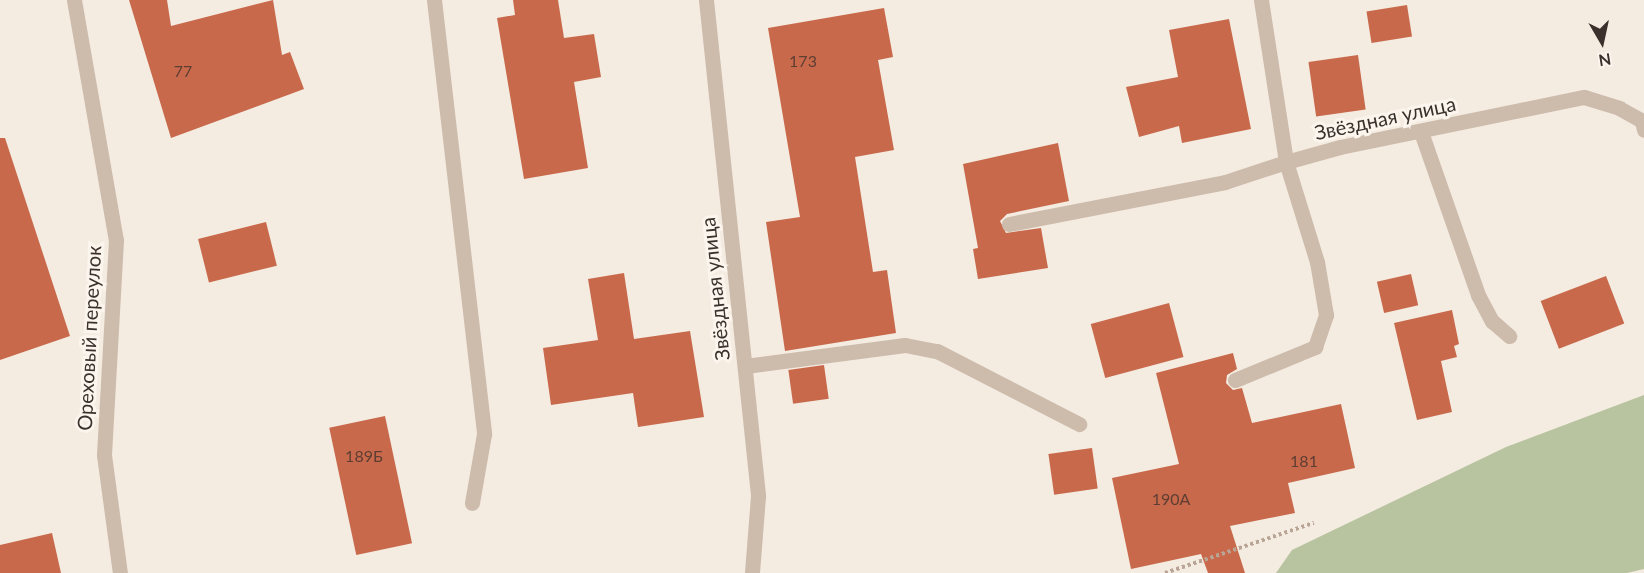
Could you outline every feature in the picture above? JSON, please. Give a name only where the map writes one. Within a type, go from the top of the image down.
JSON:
[{"type":"street","name":"Ореховый переулок","points":[[74,0],[116,240],[104,454],[120,573]]},
{"type":"street","points":[[434,0],[484,434],[472,504]]},
{"type":"street","name":"Звёздная улица","points":[[706,0],[758,496],[752,573]]},
{"type":"street","points":[[1235,380],[1315,347],[1326,315],[1317,262],[1286,162],[1261,0]]},
{"type":"street","name":"Звёздная улица","points":[[1009,224],[1225,182],[1286,162],[1584,97],[1619,108],[1642,121],[1644,130]]},
{"type":"street","points":[[1421,132],[1478,295],[1492,321],[1509,336]]},
{"type":"street","points":[[745,366],[905,345],[937,351],[1079,424]]},
{"type":"path","points":[[1165,573],[1314,523]]},
{"type":"green space","points":[[1644,395],[1644,569],[1627,573],[1276,573],[1292,550],[1506,447]]},
{"type":"building","points":[[129,0],[167,0],[171,26],[273,0],[282,55],[290,52],[304,89],[171,138]]},
{"type":"building","points":[[513,0],[558,0],[564,38],[594,34],[601,77],[574,82],[588,168],[524,179],[497,18],[515,15]]},
{"type":"building","points":[[1407,5],[1412,37],[1372,43],[1367,11]]},
{"type":"building","points":[[884,8],[893,57],[878,60],[894,150],[855,157],[873,272],[887,270],[896,333],[785,351],[766,222],[800,217],[768,28]]},
{"type":"building","points":[[1229,19],[1251,129],[1182,143],[1179,126],[1139,137],[1126,87],[1178,77],[1169,30]]},
{"type":"building","points":[[1358,55],[1366,109],[1316,116],[1308,62]]},
{"type":"building","points":[[0,138],[5,138],[70,336],[0,360]]},
{"type":"building","points":[[1058,143],[1069,201],[1007,214],[1000,221],[1006,233],[1041,228],[1048,268],[978,279],[973,249],[978,248],[963,164]]},
{"type":"building","points":[[266,222],[277,266],[209,283],[198,239]]},
{"type":"building","points":[[624,273],[634,339],[690,331],[704,417],[638,427],[633,393],[551,405],[543,348],[598,340],[588,279]]},
{"type":"building","points":[[1411,274],[1418,305],[1384,313],[1377,282]]},
{"type":"building","points":[[1606,276],[1624,324],[1559,349],[1541,301]]},
{"type":"building","points":[[1169,303],[1183,357],[1105,378],[1091,324]]},
{"type":"building","points":[[1452,310],[1459,344],[1454,346],[1457,357],[1441,361],[1452,412],[1417,420],[1394,323]]},
{"type":"building","points":[[1233,353],[1237,369],[1227,375],[1226,383],[1233,390],[1242,388],[1252,423],[1341,404],[1355,468],[1288,483],[1295,513],[1230,526],[1245,573],[1208,573],[1201,554],[1131,569],[1112,478],[1179,464],[1156,373]]},
{"type":"building","points":[[824,365],[829,399],[793,404],[788,370]]},
{"type":"building","points":[[385,416],[412,543],[356,555],[329,428]]},
{"type":"building","points":[[1092,448],[1098,489],[1054,495],[1048,454]]},
{"type":"building","points":[[52,533],[61,573],[0,573],[0,545]]}]
